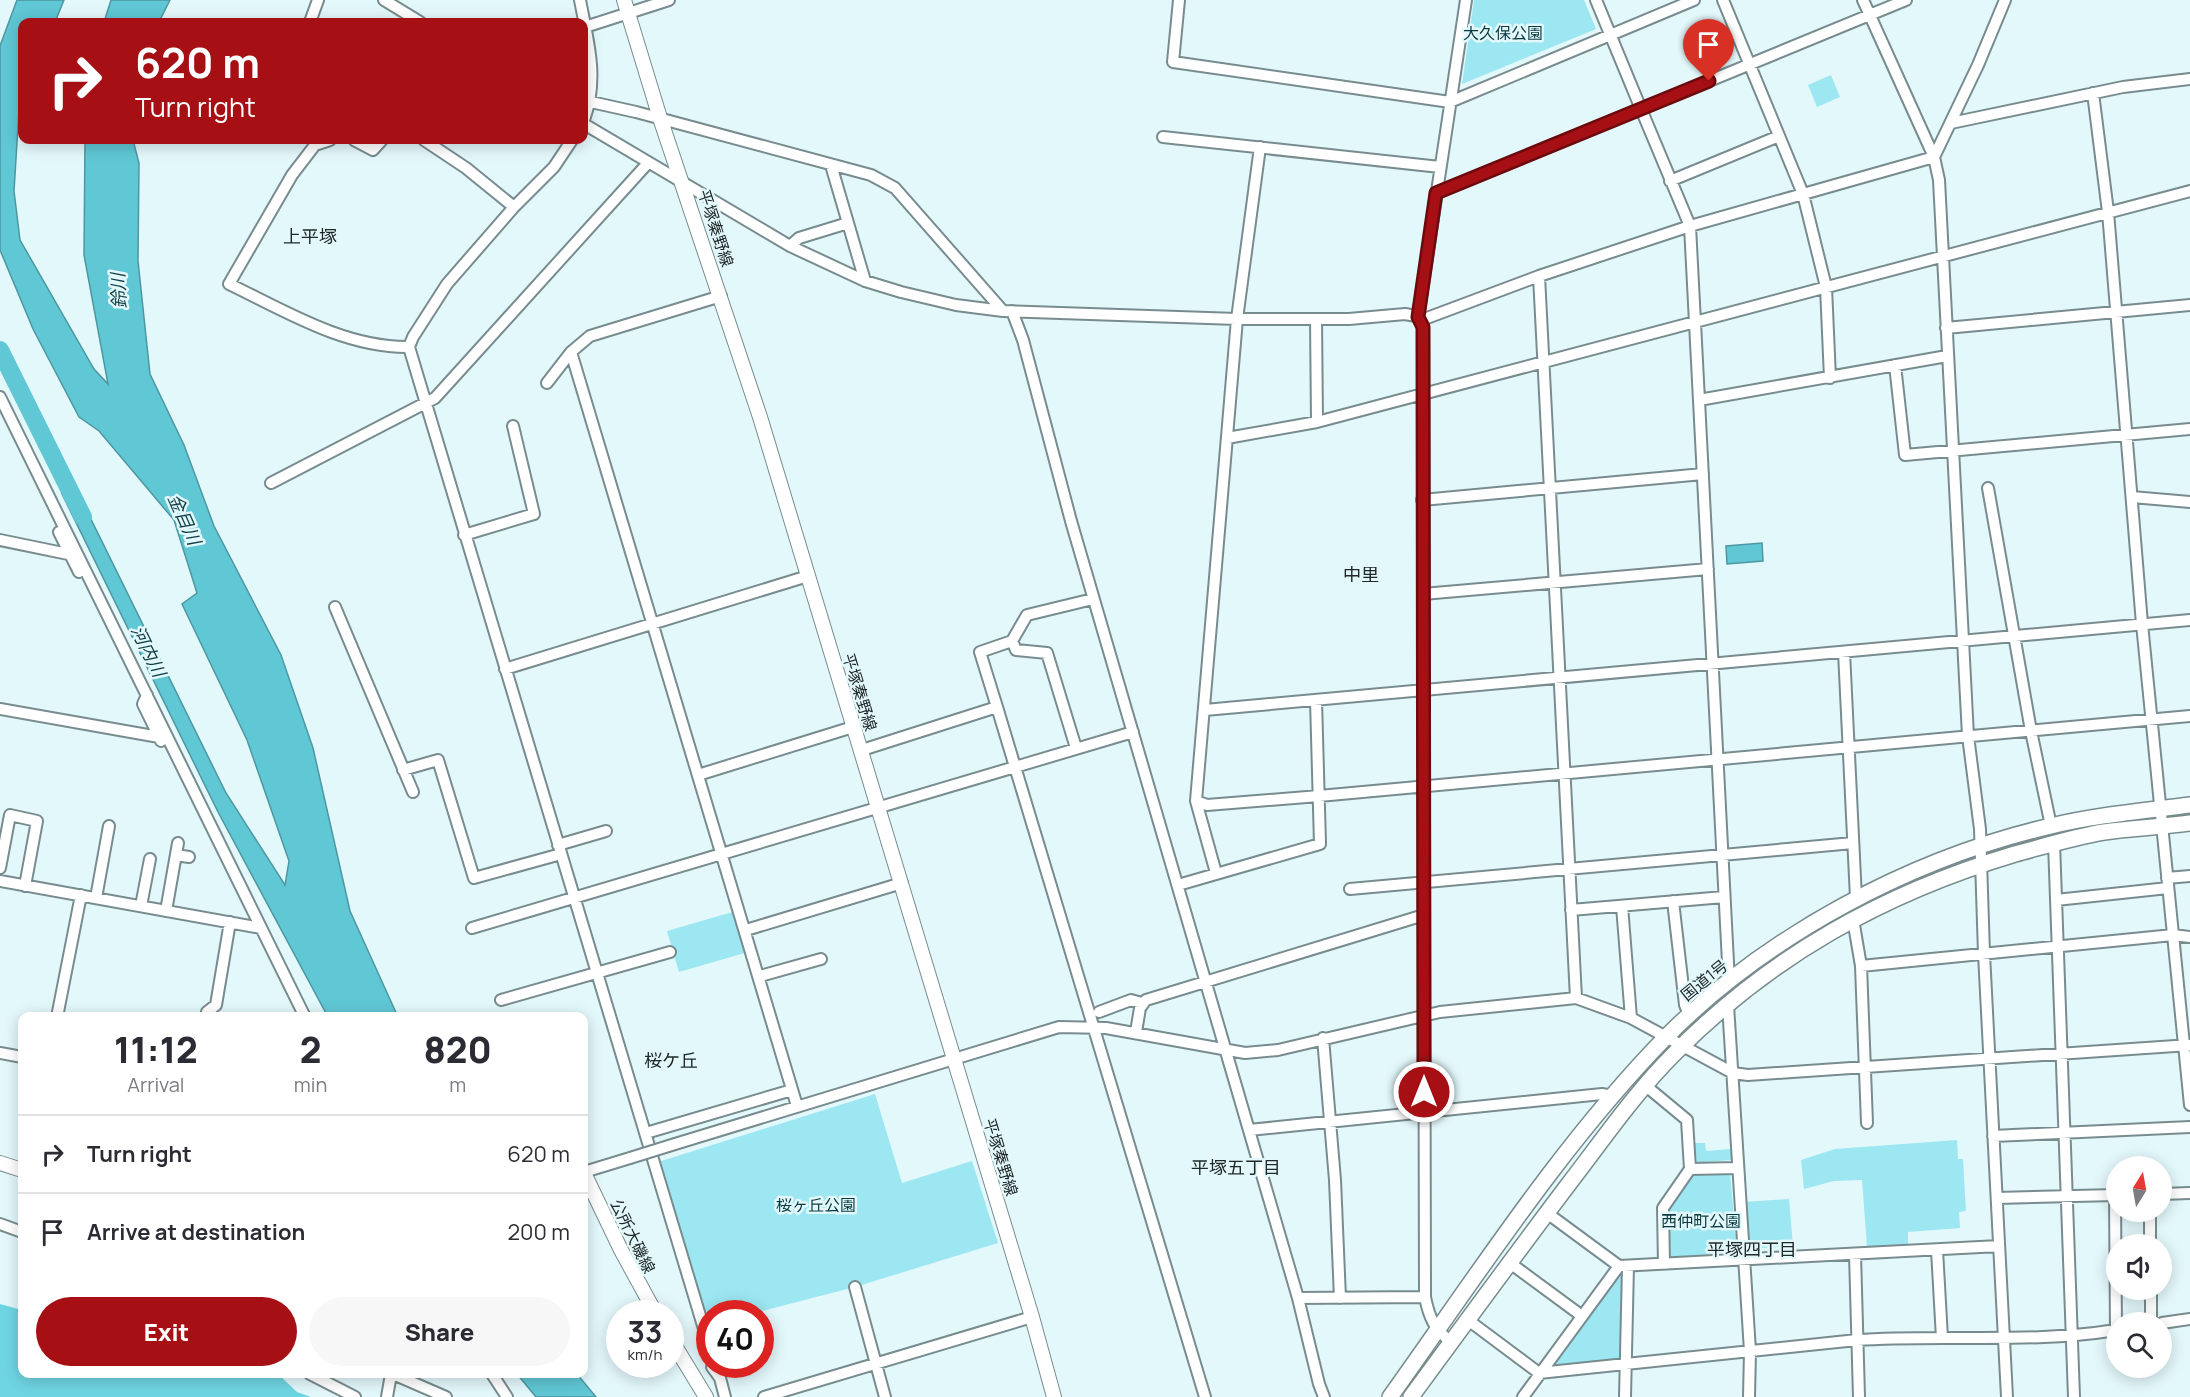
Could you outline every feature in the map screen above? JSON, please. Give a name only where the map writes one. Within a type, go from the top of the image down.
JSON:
[{"type":"highway","name":"国道1号","points":[[1390,1397],[1532,1199],[1613,1095],[1667,1036],[1729,982],[1794,935],[1856,898],[1927,866],[2051,826],[2190,805]]},
{"type":"highway","points":[[1411,1397],[1547,1213],[1646,1086],[1683,1045],[1728,1005],[1804,948],[1853,919],[1932,881],[1982,864],[2054,843],[2104,832],[2190,824]]},
{"type":"main road","name":"平塚秦野線","points":[[624,0],[660,118],[721,296],[862,750],[1054,1397]]},
{"type":"main road","points":[[0,1163],[18,1169]]},
{"type":"main road","name":"公所大磯線","points":[[588,1181],[648,1300]]},
{"type":"main road","points":[[684,1361],[706,1397]]},
{"type":"street","points":[[311,18],[318,0]]},
{"type":"street","points":[[384,0],[413,18]]},
{"type":"street","points":[[580,0],[583,18]]},
{"type":"street","points":[[588,26],[669,0]]},
{"type":"street","points":[[1179,0],[1173,62],[1450,102],[1694,0]]},
{"type":"street","points":[[1451,1342],[1437,1331],[1429,1318],[1425,1297],[1423,327],[1418,317],[1466,0]]},
{"type":"street","points":[[1596,0],[1690,226],[1729,982]]},
{"type":"street","points":[[1723,0],[1803,194],[1826,287],[1830,378]]},
{"type":"street","points":[[1863,0],[1934,157],[1939,180],[1962,641],[1968,736],[1978,801],[1982,864],[1984,954],[2007,1397]]},
{"type":"street","points":[[1436,193],[1906,0]]},
{"type":"street","points":[[588,126],[685,186],[790,246],[865,281],[956,305],[1008,311],[1237,319],[1316,319],[1405,314],[1427,318],[1539,276],[1690,226],[1934,157],[2005,0]]},
{"type":"street","points":[[588,43],[592,65],[591,102],[588,110]]},
{"type":"street","points":[[1951,123],[2093,93],[2190,79]]},
{"type":"street","points":[[2093,93],[2108,212],[2125,435],[2161,826],[2188,1046],[2190,1105]]},
{"type":"street","points":[[591,102],[660,118],[871,175],[895,188],[1008,311],[1023,340],[1093,599],[1250,1130],[1324,1397]]},
{"type":"street","points":[[1670,181],[1779,136]]},
{"type":"street","points":[[1163,137],[1440,167]]},
{"type":"street","points":[[312,144],[229,284],[316,326],[369,343],[409,347]]},
{"type":"street","points":[[362,144],[373,150],[378,144]]},
{"type":"street","points":[[429,144],[514,207]]},
{"type":"street","points":[[569,144],[554,167],[514,207],[447,284],[412,337],[409,347],[696,1302]]},
{"type":"street","points":[[1216,873],[1196,801],[1237,319],[1260,147]]},
{"type":"street","points":[[271,483],[435,398],[648,163]]},
{"type":"street","points":[[831,165],[865,281]]},
{"type":"street","points":[[1227,438],[1317,422],[2190,191]]},
{"type":"street","points":[[790,246],[799,238],[848,224]]},
{"type":"street","points":[[1539,276],[1575,998]]},
{"type":"street","points":[[547,383],[571,352],[590,336],[721,296]]},
{"type":"street","points":[[1946,328],[2190,305]]},
{"type":"street","points":[[1316,319],[1317,422]]},
{"type":"street","points":[[571,352],[721,854],[760,976],[797,1106]]},
{"type":"street","points":[[1699,400],[1947,356]]},
{"type":"street","points":[[1895,365],[1905,455],[2190,429]]},
{"type":"street","points":[[1,400],[303,1012]]},
{"type":"street","points":[[464,535],[534,513],[513,426]]},
{"type":"street","points":[[1422,500],[1702,474]]},
{"type":"street","points":[[1988,488],[2031,730],[2051,826]]},
{"type":"street","points":[[2132,497],[2190,502]]},
{"type":"street","points":[[58,516],[55,523],[68,554],[79,572],[88,575]]},
{"type":"street","points":[[0,540],[68,554]]},
{"type":"street","points":[[1423,594],[1708,569]]},
{"type":"street","points":[[505,669],[808,576]]},
{"type":"street","points":[[1093,599],[1027,615],[1012,641],[980,652],[1205,1397]]},
{"type":"street","points":[[335,608],[413,792]]},
{"type":"street","points":[[1204,710],[1423,692],[2190,620]]},
{"type":"street","points":[[1012,641],[1016,650],[1047,653],[1076,748]]},
{"type":"street","points":[[1844,652],[1856,898]]},
{"type":"street","points":[[147,695],[142,704],[173,762],[182,768]]},
{"type":"street","points":[[1178,885],[1320,844],[1316,700]]},
{"type":"street","points":[[862,750],[997,707]]},
{"type":"street","points":[[0,709],[159,737]]},
{"type":"street","points":[[1196,801],[1207,806],[2190,716]]},
{"type":"street","points":[[698,775],[853,727]]},
{"type":"street","points":[[472,927],[1133,732]]},
{"type":"street","points":[[403,770],[438,760],[474,878],[606,831]]},
{"type":"street","points":[[0,868],[10,815],[38,821],[25,886]]},
{"type":"street","points":[[96,898],[109,826]]},
{"type":"street","points":[[166,910],[178,843]]},
{"type":"street","points":[[1350,889],[1569,867],[1853,843]]},
{"type":"street","points":[[2054,843],[2074,1397]]},
{"type":"street","points":[[176,855],[189,857]]},
{"type":"street","points":[[141,906],[150,859]]},
{"type":"street","points":[[2056,900],[2167,883],[2190,876]]},
{"type":"street","points":[[0,881],[261,928]]},
{"type":"street","points":[[746,930],[902,883]]},
{"type":"street","points":[[58,1012],[81,895]]},
{"type":"street","points":[[1571,910],[1724,897]]},
{"type":"street","points":[[1673,901],[1685,1005],[1689,1016]]},
{"type":"street","points":[[1622,906],[1631,1018]]},
{"type":"street","points":[[1100,1012],[1131,1000],[1142,1003],[1206,981],[1424,915]]},
{"type":"street","points":[[1853,919],[1861,966],[1867,1124]]},
{"type":"street","points":[[207,1012],[216,1005],[230,922]]},
{"type":"street","points":[[1861,966],[2173,935],[2190,937]]},
{"type":"street","points":[[501,1000],[670,952]]},
{"type":"street","points":[[760,976],[821,959]]},
{"type":"street","points":[[588,1172],[1059,1027],[1093,1026],[1136,1032],[1245,1053],[1278,1050],[1424,1014],[1575,998],[1631,1018],[1733,1073],[1748,1075],[2188,1046]]},
{"type":"street","points":[[1136,1032],[1142,1003]]},
{"type":"street","points":[[1728,1005],[1750,1352],[1749,1397]]},
{"type":"street","points":[[1323,1038],[1340,1298]]},
{"type":"street","points":[[0,1053],[18,1056]]},
{"type":"street","points":[[1646,1086],[1687,1119],[1690,1169],[1663,1208],[1664,1264]]},
{"type":"street","points":[[646,1133],[792,1090]]},
{"type":"street","points":[[1250,1130],[1602,1094],[1613,1095]]},
{"type":"street","points":[[1994,1136],[2190,1127]]},
{"type":"street","points":[[1690,1169],[1737,1168]]},
{"type":"street","points":[[2172,1194],[2190,1193]]},
{"type":"street","points":[[1996,1198],[2106,1195]]},
{"type":"street","points":[[1547,1213],[1623,1266],[1999,1246]]},
{"type":"street","points":[[2116,1222],[2116,1312]]},
{"type":"street","points":[[0,1224],[18,1231]]},
{"type":"street","points":[[1937,1250],[1942,1338]]},
{"type":"street","points":[[1855,1254],[1859,1397]]},
{"type":"street","points":[[1510,1263],[1582,1316]]},
{"type":"street","points":[[1523,1397],[1582,1316],[1623,1266]]},
{"type":"street","points":[[1623,1266],[1625,1397]]},
{"type":"street","points":[[855,1287],[885,1397]]},
{"type":"street","points":[[1298,1298],[1425,1297]]},
{"type":"street","points":[[764,1397],[1032,1317]]},
{"type":"street","points":[[2172,1322],[2190,1319]]},
{"type":"street","points":[[1468,1320],[1539,1373],[1857,1340],[1906,1337],[2004,1340],[2072,1337],[2106,1332]]},
{"type":"street","points":[[318,1378],[355,1397]]},
{"type":"street","points":[[387,1397],[396,1378]]},
{"type":"street","points":[[404,1378],[446,1397]]},
{"type":"street","points":[[495,1378],[507,1397]]},
{"type":"street","points":[[720,1378],[725,1397]]},
{"type":"green space","name":"大久保公園","points":[[1474,0],[1584,0],[1596,29],[1462,84]]},
{"type":"green space","points":[[1831,75],[1840,97],[1817,107],[1808,85]]},
{"type":"green space","points":[[736,911],[748,952],[679,972],[667,931]]},
{"type":"green space","name":"桜ヶ丘公園","points":[[875,1094],[902,1183],[972,1161],[998,1243],[855,1287],[774,1308],[774,1300],[700,1300],[658,1162]]},
{"type":"green space","points":[[1957,1140],[1958,1159],[1963,1159],[1966,1211],[1959,1212],[1960,1228],[1908,1232],[1908,1244],[1867,1247],[1862,1180],[1834,1181],[1804,1189],[1801,1160],[1835,1149]]},
{"type":"green space","points":[[1694,1143],[1705,1143],[1706,1151],[1731,1149],[1731,1160],[1697,1163]]},
{"type":"green space","name":"西仲町公園","points":[[1730,1173],[1737,1251],[1671,1257],[1668,1211],[1692,1174]]},
{"type":"green space","points":[[1789,1199],[1793,1246],[1748,1249],[1744,1202]]},
{"type":"green space","points":[[1619,1276],[1623,1277],[1622,1356],[1619,1360],[1554,1367],[1552,1365]]},
{"type":"shaded area","points":[[0,1304],[18,1309],[18,1378],[282,1378],[297,1392],[311,1397],[0,1397]]},
{"type":"water","points":[[17,0],[64,0],[57,18],[18,18],[18,126],[14,191],[20,240],[94,369],[108,384],[84,255],[85,144],[134,144],[139,163],[138,261],[150,374],[184,445],[214,526],[281,655],[313,748],[350,911],[396,1012],[325,1012],[218,812],[62,494],[81,499],[226,793],[285,885],[289,861],[247,740],[182,604],[197,593],[174,520],[99,431],[79,417],[33,329],[0,250],[0,46]]},
{"type":"water","points":[[111,0],[170,0],[161,18],[105,18]]},
{"type":"water","points":[[1762,543],[1763,561],[1727,564],[1726,546]]},
{"type":"water","points":[[520,1378],[580,1378],[596,1397],[536,1397]]},
{"type":"waterway","name":"河内川","points":[[0,350],[83,517]]},
{"type":"district","name":"上平塚","points":[[310,236]]},
{"type":"district","name":"中里","points":[[1361,574]]},
{"type":"district","name":"桜ケ丘","points":[[671,1060]]},
{"type":"district","name":"平塚五丁目","points":[[1236,1167]]},
{"type":"district","name":"平塚四丁目","points":[[1752,1249]]},
{"type":"route","points":[[1424,1092],[1423,327],[1418,317],[1436,193],[1709,81]]},
{"type":"water label","name":"鈴川","points":[[118,291]]},
{"type":"water label","name":"金目川","points":[[185,519]]}]
